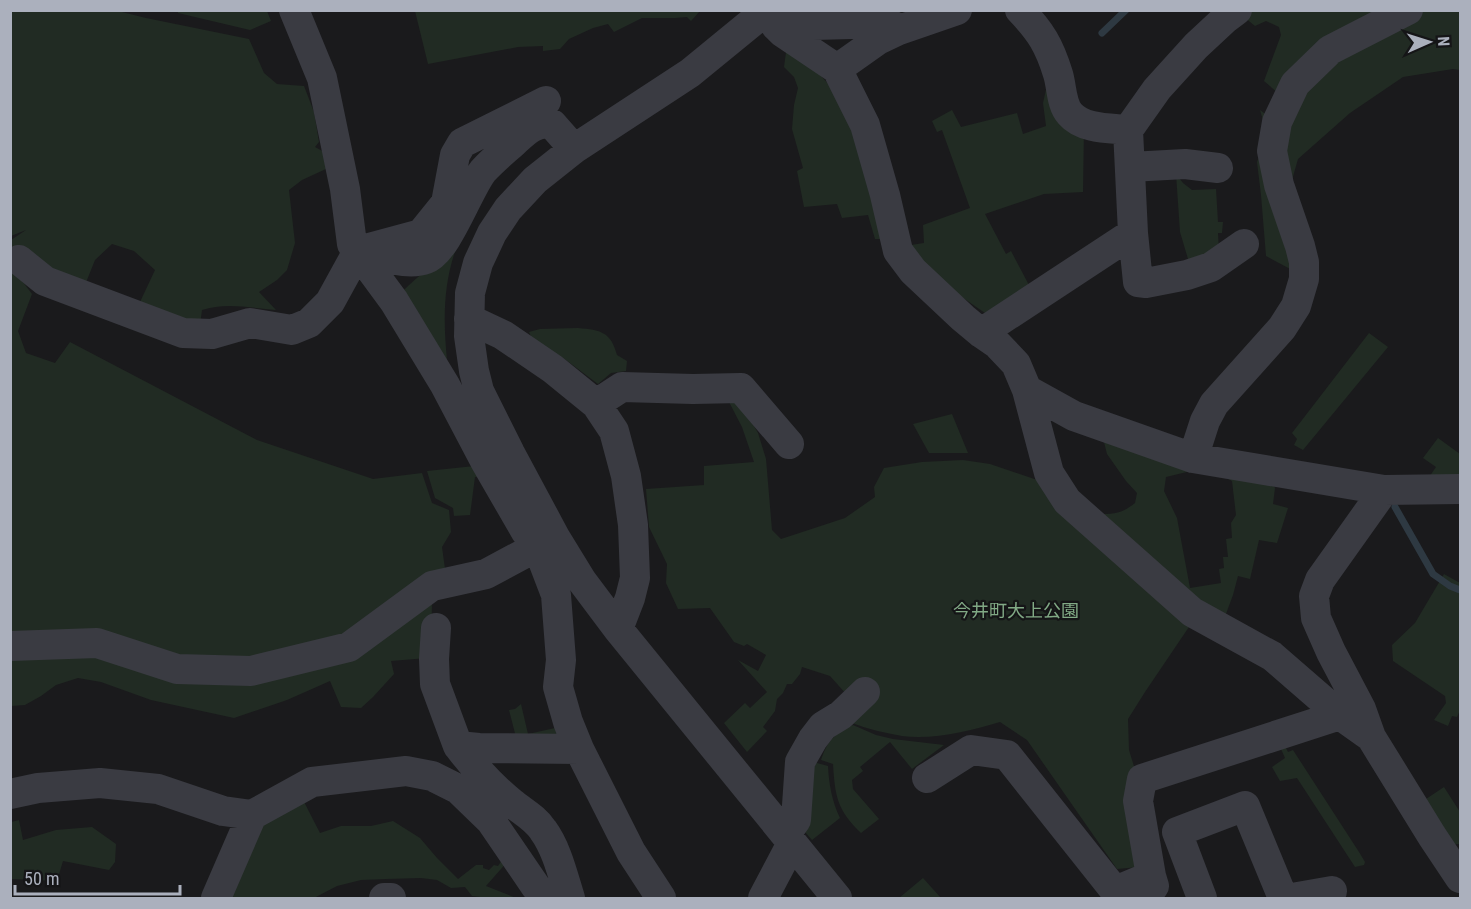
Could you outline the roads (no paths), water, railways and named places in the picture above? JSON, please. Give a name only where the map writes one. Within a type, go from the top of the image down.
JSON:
[{"type":"street","points":[[294,10],[322,78],[345,189],[352,244],[394,301],[445,385],[485,461],[541,543],[582,581],[837,898]]},
{"type":"street","points":[[837,69],[878,40],[899,30],[957,10]]},
{"type":"street","points":[[1020,10],[1038,29],[1050,51],[1059,76],[1065,106],[1070,115],[1093,127],[1128,130]]},
{"type":"street","points":[[1237,10],[1196,46],[1157,89],[1128,130],[1138,282],[1146,283],[1187,275],[1210,267],[1244,244]]},
{"type":"street","points":[[1193,458],[1205,422],[1214,404],[1282,328],[1296,306],[1304,279],[1304,262],[1279,185],[1272,151],[1277,122],[1294,84],[1330,50],[1408,10]]},
{"type":"street","points":[[661,898],[631,852],[579,749],[568,722],[558,687],[561,660],[556,595],[510,453],[479,391],[474,371],[469,320],[470,293],[478,263],[492,233],[508,209],[535,180],[574,149],[690,73],[771,16],[889,23],[899,30]]},
{"type":"street","points":[[771,16],[782,32],[837,69],[865,125],[898,251],[913,271],[981,333],[997,344],[1016,364],[1027,390],[1049,472],[1067,501],[1191,612],[1272,656],[1340,715],[1371,737]]},
{"type":"street","points":[[19,260],[45,281],[183,333],[212,334],[250,323],[291,330],[309,323],[330,302],[357,251],[421,234],[446,202],[455,155],[462,143],[546,100]]},
{"type":"street","points":[[357,251],[413,263],[429,259],[443,244],[482,172],[537,124],[552,124],[574,149]]},
{"type":"street","points":[[1130,167],[1185,164],[1218,168]]},
{"type":"street","points":[[981,333],[1133,233]]},
{"type":"street","points":[[469,320],[503,335],[553,369],[597,404],[614,431],[626,476],[633,525],[635,578],[618,628]]},
{"type":"street","points":[[597,404],[622,387],[741,388],[789,444]]},
{"type":"street","points":[[1027,390],[1074,416],[1193,458],[1384,490],[1461,489]]},
{"type":"street","points":[[1384,490],[1320,580],[1314,596],[1316,618],[1361,709],[1371,737],[1432,837],[1461,878]]},
{"type":"street","points":[[10,646],[97,643],[177,669],[251,671],[349,647],[432,586],[486,574],[541,543]]},
{"type":"street","points":[[436,628],[435,684],[458,746],[473,767],[512,803],[536,820],[545,831],[555,852],[570,898]]},
{"type":"street","points":[[763,898],[796,820],[800,762],[813,738],[823,726],[841,715],[865,692]]},
{"type":"street","points":[[1150,887],[1138,801],[1142,779],[1340,715]]},
{"type":"street","points":[[458,746],[579,749]]},
{"type":"street","points":[[927,778],[971,750],[1007,755],[1115,891],[1150,887],[1198,888],[1177,832],[1245,806],[1283,898]]},
{"type":"street","points":[[10,794],[38,788],[100,783],[158,789],[223,811],[252,815],[312,782],[406,771],[432,776],[458,789],[491,821],[536,887],[547,898]]},
{"type":"street","points":[[216,898],[252,815]]},
{"type":"street","points":[[1292,898],[1332,891]]},
{"type":"street","points":[[384,898],[391,898]]},
{"type":"waterway","points":[[1102,33],[1126,10]]},
{"type":"waterway","points":[[1395,507],[1433,574],[1460,590]]},
{"type":"park label","name":"今井町大上公園","points":[[1016,611]]}]
